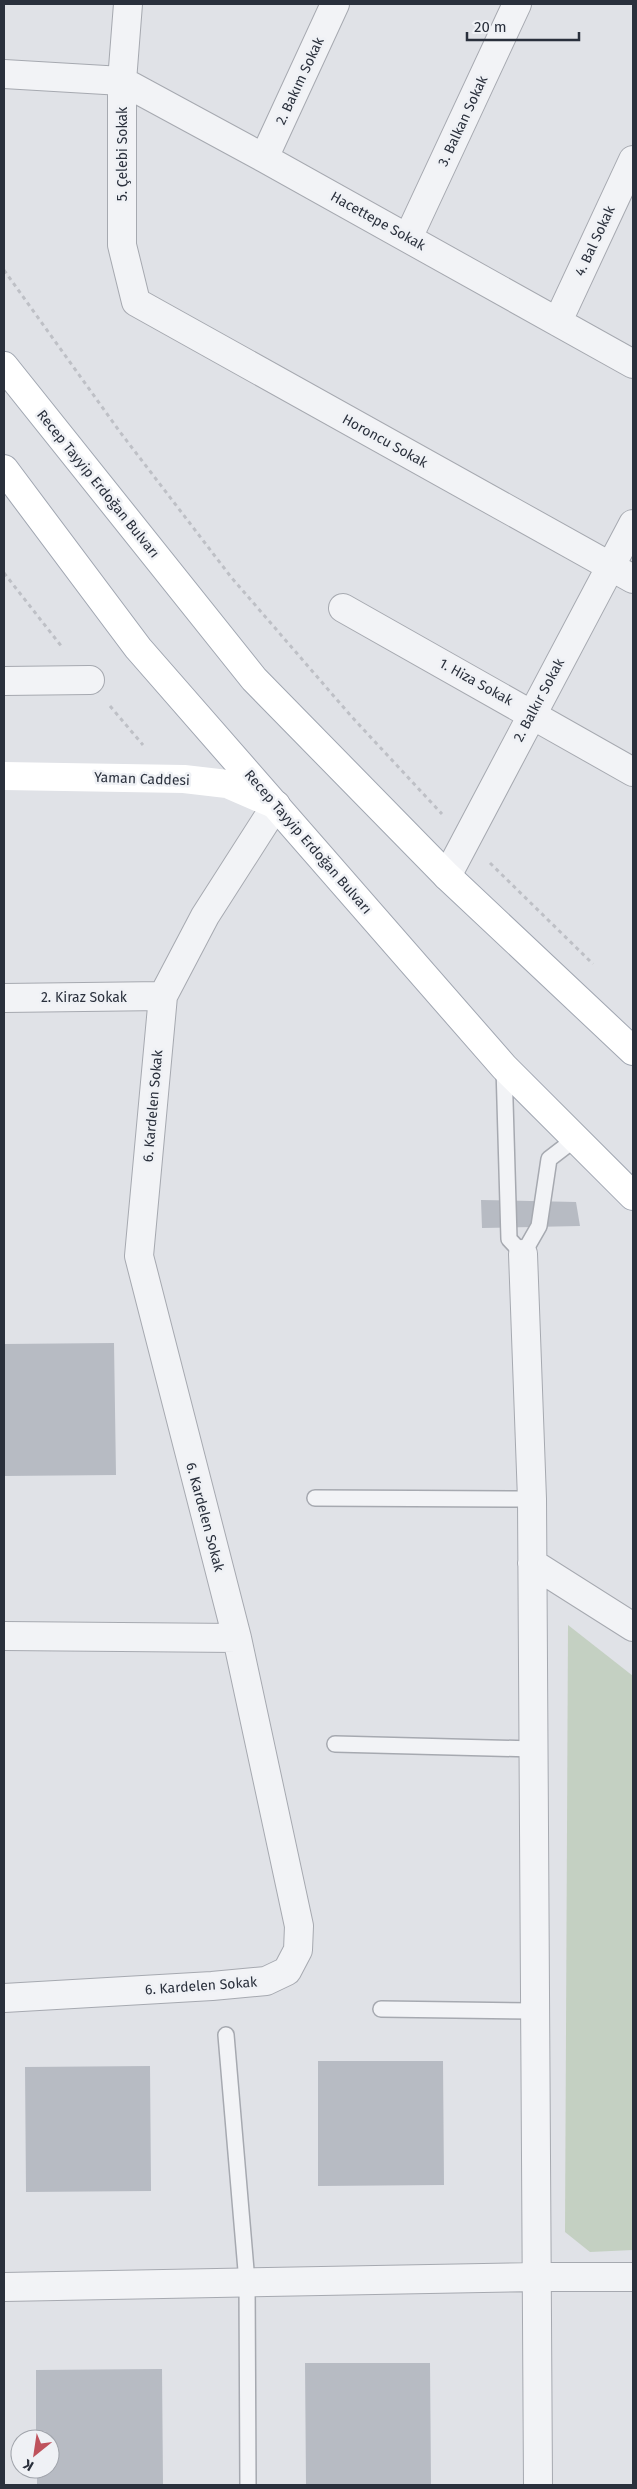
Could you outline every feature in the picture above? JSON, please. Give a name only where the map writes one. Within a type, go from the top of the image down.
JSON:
[{"type":"main road","name":"Recep Tayyip Erdoğan Bulvarı","points":[[5,369],[254,679],[446,876],[633,1050]]},
{"type":"main road","name":"Recep Tayyip Erdoğan Bulvarı","points":[[4,469],[138,648],[504,1067],[633,1196]]},
{"type":"main road","name":"Yaman Caddesi","points":[[4,776],[184,779],[227,784],[276,805]]},
{"type":"street","name":"5. Çelebi Sokak","points":[[128,4],[122,81],[122,245],[136,302]]},
{"type":"street","name":"2. Bakım Sokak","points":[[264,158],[335,4]]},
{"type":"street","name":"3. Balkan Sokak","points":[[408,238],[517,4]]},
{"type":"street","points":[[4,74],[122,81]]},
{"type":"street","name":"Hacettepe Sokak","points":[[122,81],[633,364]]},
{"type":"street","name":"4. Bal Sokak","points":[[558,321],[633,160]]},
{"type":"street","name":"Horoncu Sokak","points":[[136,302],[622,573]]},
{"type":"street","name":"2. Balkır Sokak","points":[[446,876],[532,713],[622,573],[633,524]]},
{"type":"street","name":"1. Hiza Sokak","points":[[343,608],[532,713],[633,772]]},
{"type":"street","points":[[4,682],[90,680]]},
{"type":"street","name":"6. Kardelen Sokak","points":[[4,1998],[266,1981],[287,1971],[298,1950],[299,1926],[238,1638],[139,1256],[163,996],[205,916],[276,805]]},
{"type":"street","name":"2. Kiraz Sokak","points":[[4,998],[163,996]]},
{"type":"street","points":[[524,1254],[532,1499],[538,2485]]},
{"type":"street","points":[[532,1562],[633,1627]]},
{"type":"street","points":[[4,1636],[238,1638]]},
{"type":"street","points":[[4,2287],[537,2277],[633,2277]]},
{"type":"lane","points":[[504,1067],[509,1238],[524,1254],[539,1226],[549,1159],[575,1138]]},
{"type":"lane","points":[[315,1498],[532,1499]]},
{"type":"lane","points":[[335,1744],[533,1749]]},
{"type":"lane","points":[[380,2010],[535,2011]]},
{"type":"lane","points":[[226,2035],[247,2282],[248,2485]]},
{"type":"path","points":[[4,270],[120,432],[231,577],[351,716],[465,839],[598,969]]},
{"type":"green space","points":[[568,1625],[633,1676],[633,2250],[590,2252],[565,2232]]},
{"type":"building","points":[[481,1200],[576,1202],[580,1226],[482,1228]]},
{"type":"building","points":[[114,1343],[116,1475],[4,1476],[4,1344]]},
{"type":"building","points":[[318,2061],[443,2061],[444,2185],[318,2186]]},
{"type":"building","points":[[150,2066],[151,2191],[26,2192],[25,2067]]},
{"type":"building","points":[[305,2363],[430,2363],[431,2485],[306,2485]]},
{"type":"building","points":[[162,2369],[163,2485],[37,2485],[37,2479],[60,2479],[60,2429],[36,2429],[36,2370]]}]
